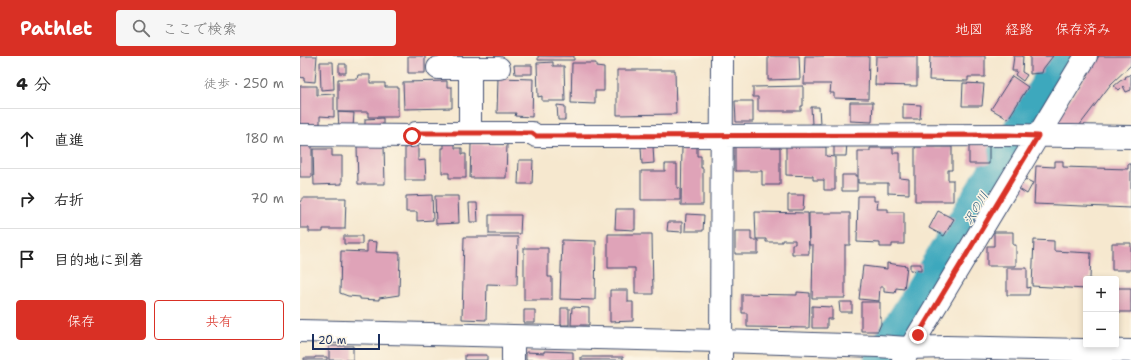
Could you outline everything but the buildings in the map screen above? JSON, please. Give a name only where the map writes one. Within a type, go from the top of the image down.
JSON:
[{"type":"street","points":[[721,351],[722,56]]},
{"type":"street","points":[[907,352],[1036,136],[1086,56]]},
{"type":"street","points":[[438,68],[499,68]]},
{"type":"street","points":[[470,68],[470,133]]},
{"type":"street","points":[[300,135],[412,136],[416,133],[532,133],[536,136],[1008,135],[1131,137]]},
{"type":"street","points":[[300,331],[513,336],[721,351],[878,346],[907,352],[946,354],[1131,350]]},
{"type":"street","points":[[513,336],[513,360]]},
{"type":"waterway","name":"沢の川","points":[[884,360],[1069,56]]},
{"type":"route","points":[[412,136],[416,133],[532,133],[536,136],[1038,136],[918,335]]}]
